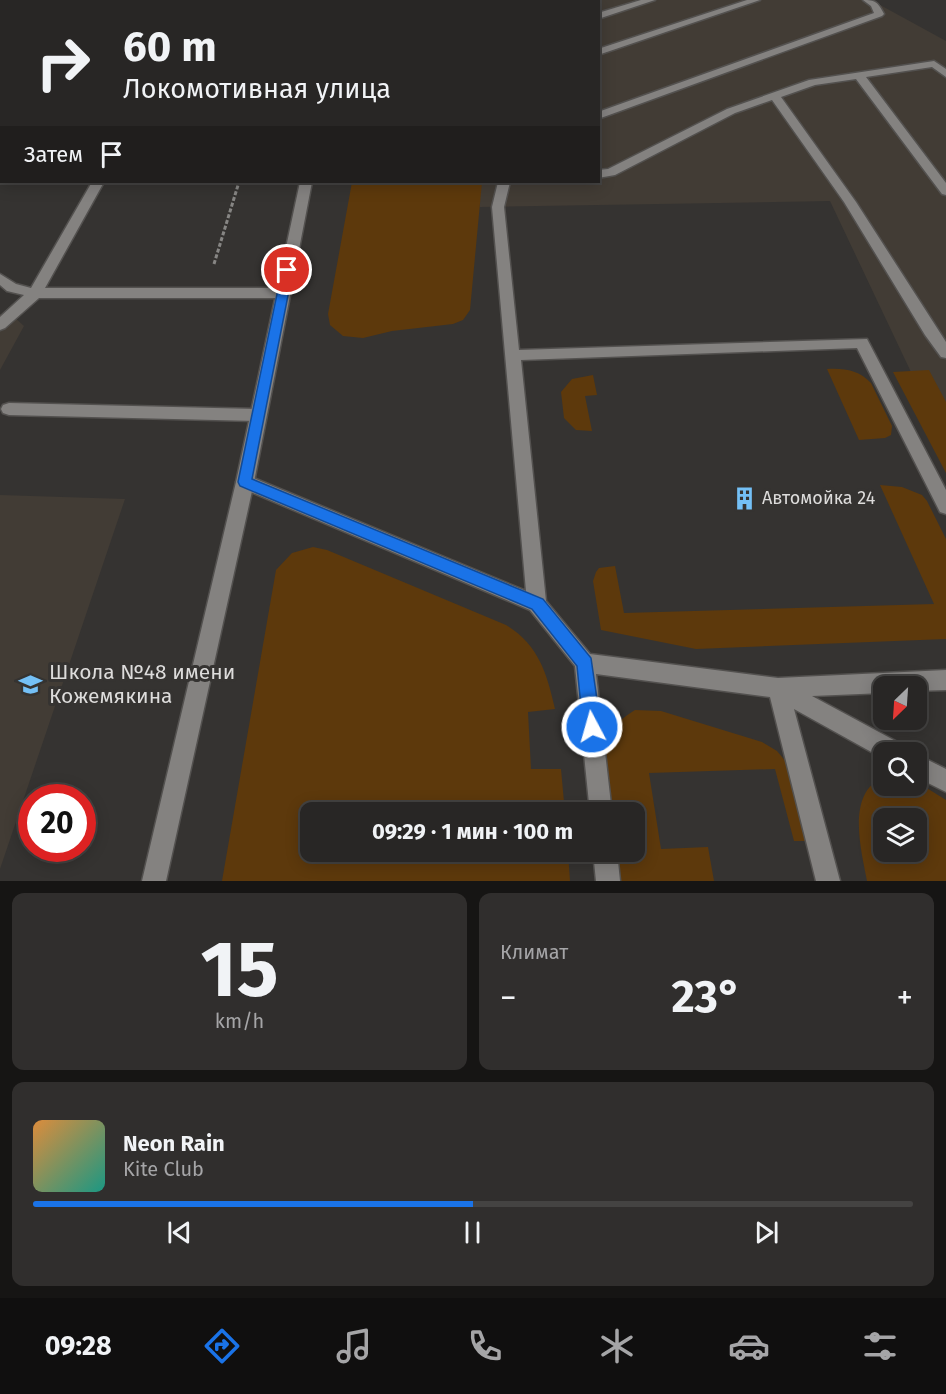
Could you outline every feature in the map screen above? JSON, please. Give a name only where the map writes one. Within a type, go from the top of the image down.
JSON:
[{"type":"main road","points":[[600,15],[651,0]]},
{"type":"main road","points":[[600,51],[756,0]]},
{"type":"main road","points":[[600,115],[879,14],[875,5],[867,0]]},
{"type":"main road","points":[[600,174],[611,172],[731,111],[813,82],[934,64],[946,74]]},
{"type":"main road","points":[[859,75],[946,192]]},
{"type":"main road","points":[[775,96],[850,202],[930,331],[946,352]]},
{"type":"main road","points":[[0,325],[35,293],[97,183]]},
{"type":"main road","points":[[153,881],[245,482],[306,183]]},
{"type":"main road","points":[[504,183],[498,207],[537,604]]},
{"type":"main road","points":[[0,278],[12,288],[35,293],[283,293]]},
{"type":"main road","points":[[514,355],[862,343],[946,507]]},
{"type":"main road","points":[[9,409],[258,415]]},
{"type":"main road","points":[[245,482],[537,604],[585,663],[600,802]]},
{"type":"main road","points":[[585,663],[778,688],[946,680]]},
{"type":"main road","points":[[778,688],[876,742]]},
{"type":"main road","points":[[778,688],[828,881]]},
{"type":"main road","points":[[927,771],[946,781]]},
{"type":"main road","points":[[606,862],[608,881]]},
{"type":"path","points":[[205,293],[239,183]]},
{"type":"shaded area","points":[[600,0],[871,0],[946,41],[946,446],[830,201],[480,207],[476,183],[600,183]]},
{"type":"shaded area","points":[[352,183],[482,183],[470,310],[463,320],[453,324],[392,331],[363,338],[343,336],[330,325],[328,314]]},
{"type":"shaded area","points":[[0,314],[13,316],[24,326],[0,370]]},
{"type":"shaded area","points":[[827,369],[851,371],[871,383],[892,426],[891,435],[885,438],[859,440]]},
{"type":"shaded area","points":[[929,370],[946,402],[946,473],[893,372]]},
{"type":"shaded area","points":[[593,375],[597,395],[585,396],[592,431],[576,430],[564,418],[561,392],[572,379]]},
{"type":"shaded area","points":[[880,485],[902,487],[922,495],[946,539],[946,639],[696,649],[601,630],[593,581],[599,568],[615,566],[624,613],[934,604]]},
{"type":"shaded area","name":"Школа №48 имени Кожемякина","points":[[0,495],[125,499],[29,784],[18,784],[18,816],[0,869]]},
{"type":"shaded area","points":[[313,547],[327,550],[506,625],[526,641],[540,661],[555,709],[528,712],[531,769],[561,769],[564,802],[300,802],[300,862],[569,862],[570,881],[222,881],[276,570],[292,553]]},
{"type":"shaded area","points":[[635,710],[661,711],[762,742],[777,751],[787,763],[809,841],[794,841],[775,769],[649,773],[661,849],[708,847],[714,881],[616,881],[614,862],[645,862],[645,802],[607,802],[603,755],[605,743],[611,731]]},
{"type":"shaded area","points":[[873,784],[873,796],[927,796],[927,788],[946,800],[946,881],[867,881],[859,823],[864,796]]},
{"type":"place","name":"Автомойка 24","points":[[744,498]]},
{"type":"place","name":"Школа №48 имени Кожемякина","points":[[31,684]]},
{"type":"route","points":[[287,270],[245,482],[537,604],[585,663],[592,727]]}]
